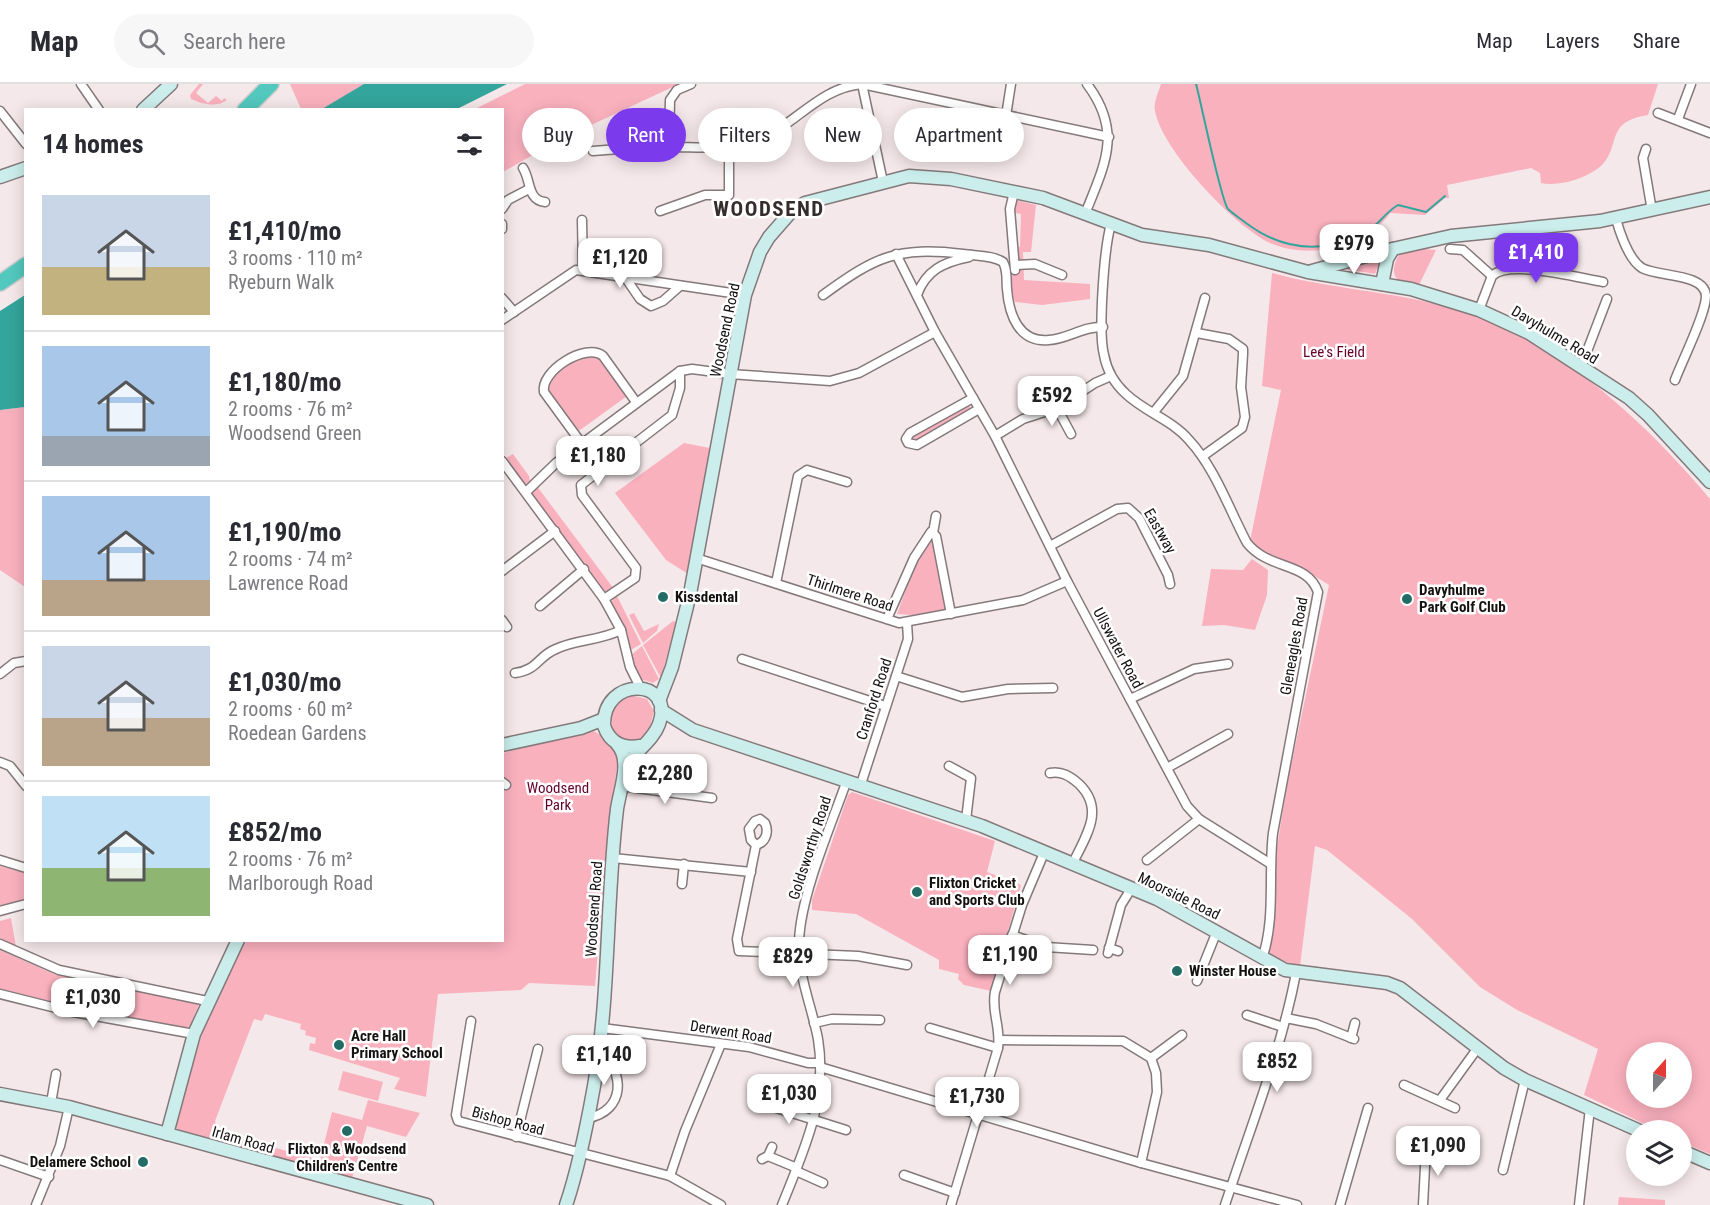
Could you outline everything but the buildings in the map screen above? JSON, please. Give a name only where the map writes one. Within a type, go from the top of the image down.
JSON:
[{"type":"highway","points":[[247,108],[271,84]]},
{"type":"highway","points":[[0,283],[24,266]]},
{"type":"street","points":[[81,84],[98,108]]},
{"type":"street","points":[[145,108],[171,84]]},
{"type":"street","points":[[670,108],[670,100],[677,90],[691,84]]},
{"type":"street","points":[[862,84],[883,182]]},
{"type":"street","points":[[792,116],[828,89],[862,84],[970,108]]},
{"type":"street","points":[[1007,108],[1011,84]]},
{"type":"street","points":[[1085,214],[1104,167],[1109,137],[1106,116],[1087,84]]},
{"type":"street","points":[[1678,119],[1691,84]]},
{"type":"street","points":[[0,111],[24,141]]},
{"type":"street","points":[[1658,113],[1710,133]]},
{"type":"street","points":[[1024,120],[1109,137]]},
{"type":"street","points":[[1646,149],[1643,158],[1652,211]]},
{"type":"street","points":[[660,211],[705,195],[729,195],[729,162]]},
{"type":"street","points":[[523,168],[530,180],[529,189],[535,199],[544,202]]},
{"type":"street","points":[[0,177],[24,169]]},
{"type":"street","name":"Woodsend Road","points":[[660,706],[690,594],[745,295],[760,252],[790,213],[805,203],[883,182],[924,176],[1043,198],[1142,235],[1209,245]]},
{"type":"street","points":[[504,206],[508,200],[529,189]]},
{"type":"street","points":[[1014,192],[1010,209],[1015,268],[1029,263],[1047,273],[1062,275]]},
{"type":"street","points":[[1308,272],[1393,249],[1480,232],[1616,219],[1710,197]]},
{"type":"street","points":[[1616,219],[1637,264],[1649,271],[1695,281],[1703,286],[1706,294],[1703,309],[1674,379]]},
{"type":"street","points":[[582,220],[582,270]]},
{"type":"street","points":[[995,436],[1023,418],[1057,408],[1111,376],[1103,352],[1103,327],[1106,247],[1111,224]]},
{"type":"street","name":"Davyhulme Road","points":[[1209,245],[1308,272],[1432,294],[1479,310],[1529,333],[1639,406],[1710,482]]},
{"type":"street","points":[[1383,284],[1387,259],[1393,249]]},
{"type":"street","points":[[1450,249],[1463,250],[1492,276]]},
{"type":"street","points":[[823,296],[854,273],[884,257],[896,254],[945,252],[1003,262],[1013,316],[1024,336],[1036,340],[1055,340],[1075,331],[1103,327]]},
{"type":"street","name":"Ullswater Road","points":[[896,254],[935,332],[995,436],[1067,581],[1187,806],[1199,819],[1271,864]]},
{"type":"street","points":[[917,295],[922,283],[934,269],[958,260],[978,256]]},
{"type":"street","points":[[1479,310],[1492,276],[1498,270],[1512,268],[1603,282]]},
{"type":"street","points":[[504,320],[570,272],[582,270],[745,295]]},
{"type":"street","points":[[625,277],[640,299],[651,306],[663,301],[680,286]]},
{"type":"street","points":[[1154,412],[1179,383],[1197,333],[1205,298]]},
{"type":"street","points":[[1581,367],[1607,298]]},
{"type":"street","points":[[504,300],[514,312]]},
{"type":"street","points":[[526,492],[556,463],[680,371],[692,369],[730,374],[838,379],[859,373],[935,332]]},
{"type":"street","points":[[1197,333],[1235,342],[1243,349],[1241,387],[1244,423],[1232,438],[1203,456]]},
{"type":"street","points":[[582,444],[544,392],[544,382],[550,374],[579,353],[595,352],[603,356],[636,402]]},
{"type":"street","points":[[604,599],[634,578],[636,568],[582,495],[582,485],[672,415],[680,388],[680,371]]},
{"type":"street","name":"Gleneagles Road","points":[[1111,376],[1122,390],[1180,430],[1203,456],[1247,543],[1256,554],[1304,573],[1311,578],[1318,592],[1274,833],[1271,864],[1272,892],[1262,959]]},
{"type":"street","points":[[973,398],[910,433],[906,438],[908,443],[917,446],[979,409]]},
{"type":"street","points":[[1057,408],[1071,434]]},
{"type":"street","points":[[504,462],[604,599],[621,630],[630,668],[643,688],[660,706],[656,730]]},
{"type":"street","points":[[776,583],[798,476],[801,471],[807,470],[847,482]]},
{"type":"street","name":"Eastway","points":[[1050,546],[1117,509],[1128,508],[1139,518],[1168,575],[1170,584]]},
{"type":"street","points":[[936,516],[933,533],[936,536],[951,614]]},
{"type":"street","points":[[504,569],[555,531]]},
{"type":"street","points":[[887,619],[914,558],[928,534],[933,533]]},
{"type":"street","name":"Thirlmere Road","points":[[696,558],[887,619],[907,623],[1023,600],[1067,581]]},
{"type":"street","points":[[540,606],[584,569]]},
{"type":"street","name":"Cranford Road","points":[[861,784],[908,639],[907,623]]},
{"type":"street","points":[[515,673],[527,676],[554,649],[599,639],[621,630]]},
{"type":"street","points":[[742,659],[885,706]]},
{"type":"street","points":[[0,674],[14,663],[24,661]]},
{"type":"street","points":[[1130,699],[1194,669],[1228,664]]},
{"type":"street","points":[[630,668],[622,691],[610,705],[605,726],[616,744],[631,748],[640,746],[656,730],[681,724]]},
{"type":"street","points":[[896,676],[962,697],[1008,689],[1053,688]]},
{"type":"street","points":[[622,691],[655,687],[668,678]]},
{"type":"street","name":"Moorside Road","points":[[660,706],[681,724],[966,820],[1131,889],[1176,908],[1262,959],[1296,973],[1380,982],[1400,988],[1478,1049],[1525,1080],[1626,1125]]},
{"type":"street","points":[[504,746],[588,726],[605,726]]},
{"type":"street","points":[[1167,768],[1228,734]]},
{"type":"street","name":"Woodsend Road","points":[[566,1205],[588,1118],[602,1028],[613,858],[624,769],[624,754],[616,744]]},
{"type":"street","name":"Woodsend Road","points":[[624,769],[640,746]]},
{"type":"street","points":[[0,762],[10,766],[24,784]]},
{"type":"street","points":[[949,766],[971,778],[966,820]]},
{"type":"street","points":[[1050,773],[1062,773],[1076,782],[1092,802],[1093,819],[1072,865]]},
{"type":"street","name":"Goldsworthy Road","points":[[782,1205],[815,1119],[820,1089],[820,1065],[814,1023],[799,955],[800,929],[806,899],[847,780]]},
{"type":"street","points":[[621,786],[712,798]]},
{"type":"street","points":[[1147,860],[1199,819]]},
{"type":"street","points":[[756,845],[737,939],[739,951],[876,957],[907,965]]},
{"type":"street","points":[[951,1205],[980,1115],[998,1044],[1000,1028],[993,1002],[1012,935],[1044,853]]},
{"type":"street","points":[[613,858],[751,872]]},
{"type":"street","points":[[0,860],[24,867]]},
{"type":"street","points":[[682,884],[684,864]]},
{"type":"street","points":[[1112,951],[1121,905],[1131,889]]},
{"type":"street","points":[[0,911],[24,905]]},
{"type":"street","points":[[1197,981],[1216,931]]},
{"type":"street","points":[[1012,935],[1046,947],[1093,950]]},
{"type":"street","points":[[167,1134],[194,1034],[207,1001],[237,942]]},
{"type":"street","points":[[0,944],[59,970],[207,1001]]},
{"type":"street","points":[[1225,1205],[1286,1018],[1296,973]]},
{"type":"street","points":[[0,994],[68,1011],[194,1034]]},
{"type":"street","points":[[1247,1015],[1283,1027]]},
{"type":"street","points":[[1286,1018],[1316,1024],[1352,1039],[1355,1023]]},
{"type":"street","points":[[814,1023],[832,1019],[880,1020]]},
{"type":"street","name":"Bishop Road","points":[[471,1021],[456,1114],[458,1121],[670,1176],[721,1205]]},
{"type":"street","name":"Derwent Road","points":[[602,1028],[758,1048],[1141,1162],[1297,1205]]},
{"type":"street","points":[[930,1028],[998,1044],[1122,1041],[1151,1058],[1156,1073],[1157,1092],[1141,1162]]},
{"type":"street","points":[[1151,1058],[1182,1035]]},
{"type":"street","points":[[670,1176],[685,1131],[721,1044]]},
{"type":"street","points":[[516,1137],[538,1049]]},
{"type":"street","points":[[1440,1100],[1478,1049]]},
{"type":"street","points":[[588,1118],[597,1116],[611,1106],[617,1088],[614,1065],[599,1051]]},
{"type":"street","points":[[51,1103],[56,1074]]},
{"type":"street","points":[[1503,1170],[1525,1080]]},
{"type":"street","points":[[1404,1085],[1455,1108]]},
{"type":"street","name":"Irlam Road","points":[[0,1094],[69,1107],[298,1172],[427,1205]]},
{"type":"street","points":[[770,1106],[846,1130]]},
{"type":"street","points":[[36,1205],[49,1177],[69,1107]]},
{"type":"street","points":[[1340,1205],[1368,1108]]},
{"type":"street","points":[[1579,1205],[1590,1108]]},
{"type":"street","points":[[1423,1205],[1426,1148]]},
{"type":"street","points":[[768,1154],[823,1183]]},
{"type":"street","points":[[1692,1154],[1710,1162]]},
{"type":"street","points":[[0,1160],[49,1177]]},
{"type":"street","points":[[904,1175],[955,1193]]},
{"type":"green space","points":[[199,84],[203,84],[196,93],[208,103],[216,96],[222,101],[224,98],[227,100],[214,105],[191,99],[190,95]]},
{"type":"green space","points":[[290,84],[364,84],[325,108],[301,108]]},
{"type":"green space","points":[[525,84],[679,84],[628,108],[606,108],[606,118],[594,124],[594,108],[522,108],[522,161],[504,171],[504,108],[477,108]]},
{"type":"green space","points":[[1161,84],[1658,84],[1648,115],[1625,123],[1616,135],[1612,149],[1603,164],[1582,177],[1556,184],[1541,183],[1540,173],[1531,168],[1447,185],[1449,198],[1445,198],[1425,215],[1390,213],[1367,235],[1352,242],[1336,248],[1302,250],[1270,243],[1255,234],[1220,204],[1185,165],[1160,127],[1155,111],[1155,101]]},
{"type":"green space","points":[[1011,199],[1036,205],[1031,252],[1023,252],[1024,280],[1090,284],[1090,299],[1042,305],[1015,302],[1012,294],[1008,248],[1020,247],[1021,214],[1010,212]]},
{"type":"green space","points":[[1424,249],[1436,250],[1419,285],[1398,280],[1394,274],[1394,268],[1399,255]]},
{"type":"green space","points":[[1382,254],[1375,274],[1338,268]]},
{"type":"green space","name":"Davyhulme Park Golf Club","points":[[1272,273],[1428,302],[1488,321],[1560,360],[1625,410],[1683,468],[1710,499],[1710,1154],[1692,1146],[1692,1120],[1636,1120],[1584,1095],[1598,1049],[1517,1010],[1480,987],[1412,919],[1327,850],[1315,846],[1300,966],[1269,957],[1276,890],[1274,865],[1288,780],[1329,585],[1305,570],[1267,558],[1250,541],[1281,390],[1262,386]]},
{"type":"green space","points":[[586,355],[599,357],[627,396],[576,433],[545,387],[556,372],[568,363]]},
{"type":"green space","points":[[968,404],[972,411],[918,442],[911,443],[910,436]]},
{"type":"green space","points":[[24,407],[24,586],[0,570],[0,410]]},
{"type":"green space","points":[[684,443],[710,448],[688,574],[666,560],[615,493]]},
{"type":"green space","points":[[513,454],[529,476],[530,483],[523,484],[504,459]]},
{"type":"green space","points":[[536,485],[614,589],[605,596],[531,495]]},
{"type":"green space","points":[[930,539],[933,539],[945,610],[913,615],[897,614],[916,562]]},
{"type":"green space","points":[[1252,559],[1268,570],[1267,595],[1255,630],[1224,625],[1202,626],[1211,569],[1243,570]]},
{"type":"green space","points":[[617,596],[641,644],[629,651],[610,603]]},
{"type":"green space","points":[[634,613],[644,631],[659,624],[657,631],[643,643],[629,615]]},
{"type":"green space","points":[[673,621],[676,622],[661,678],[643,645]]},
{"type":"green space","points":[[642,646],[659,679],[653,683],[637,678],[631,655]]},
{"type":"green space","points":[[630,695],[647,699],[654,711],[648,734],[639,743],[616,739],[612,725],[614,708]]},
{"type":"green space","name":"Woodsend Park","points":[[590,730],[607,741],[618,758],[607,842],[595,986],[529,983],[521,990],[438,994],[426,1097],[394,1089],[400,1078],[309,1050],[310,1043],[315,1044],[316,1038],[305,1035],[306,1031],[300,1029],[301,1024],[265,1014],[262,1021],[254,1019],[215,1121],[218,1132],[320,1160],[332,1112],[362,1120],[368,1100],[420,1113],[406,1137],[367,1126],[352,1179],[179,1130],[174,1125],[210,1008],[245,942],[504,942],[504,753]]},
{"type":"green space","name":"Flixton Cricket and Sports Club","points":[[852,792],[995,841],[987,872],[1021,885],[991,991],[964,985],[958,979],[959,974],[939,969],[939,960],[856,914],[812,910],[812,900],[848,795]]},
{"type":"green space","points":[[0,866],[24,873],[24,902],[0,909]]},
{"type":"green space","points":[[11,918],[16,947],[0,940],[0,921]]},
{"type":"green space","points":[[0,950],[56,975],[195,1001],[199,1004],[190,1026],[184,1028],[101,1015],[0,991]]},
{"type":"green space","points":[[343,1071],[383,1082],[378,1101],[338,1090]]},
{"type":"green space","points":[[1619,1197],[1665,1200],[1665,1205],[1618,1205]]},
{"type":"water","points":[[364,84],[507,84],[459,108],[324,108]]},
{"type":"water","points":[[24,296],[24,407],[0,410],[0,311]]},
{"type":"waterway","points":[[1196,84],[1216,171],[1228,209],[1246,223],[1274,239],[1303,246],[1332,245],[1368,231],[1398,205],[1426,212],[1445,196]]},
{"type":"place","name":"Kissdental","points":[[663,597]]},
{"type":"place","name":"Davyhulme Park Golf Club","points":[[1407,599]]},
{"type":"place","name":"Flixton Cricket and Sports Club","points":[[917,892]]},
{"type":"place","name":"Winster House","points":[[1177,971]]},
{"type":"place","name":"Acre Hall Primary School","points":[[339,1045]]},
{"type":"place","name":"Flixton & Woodsend Children's Centre","points":[[347,1131]]},
{"type":"place","name":"Delamere School","points":[[143,1162]]},
{"type":"district","name":"WOODSEND","points":[[769,209]]},
{"type":"park label","name":"Lee's Field","points":[[1334,352]]}]
